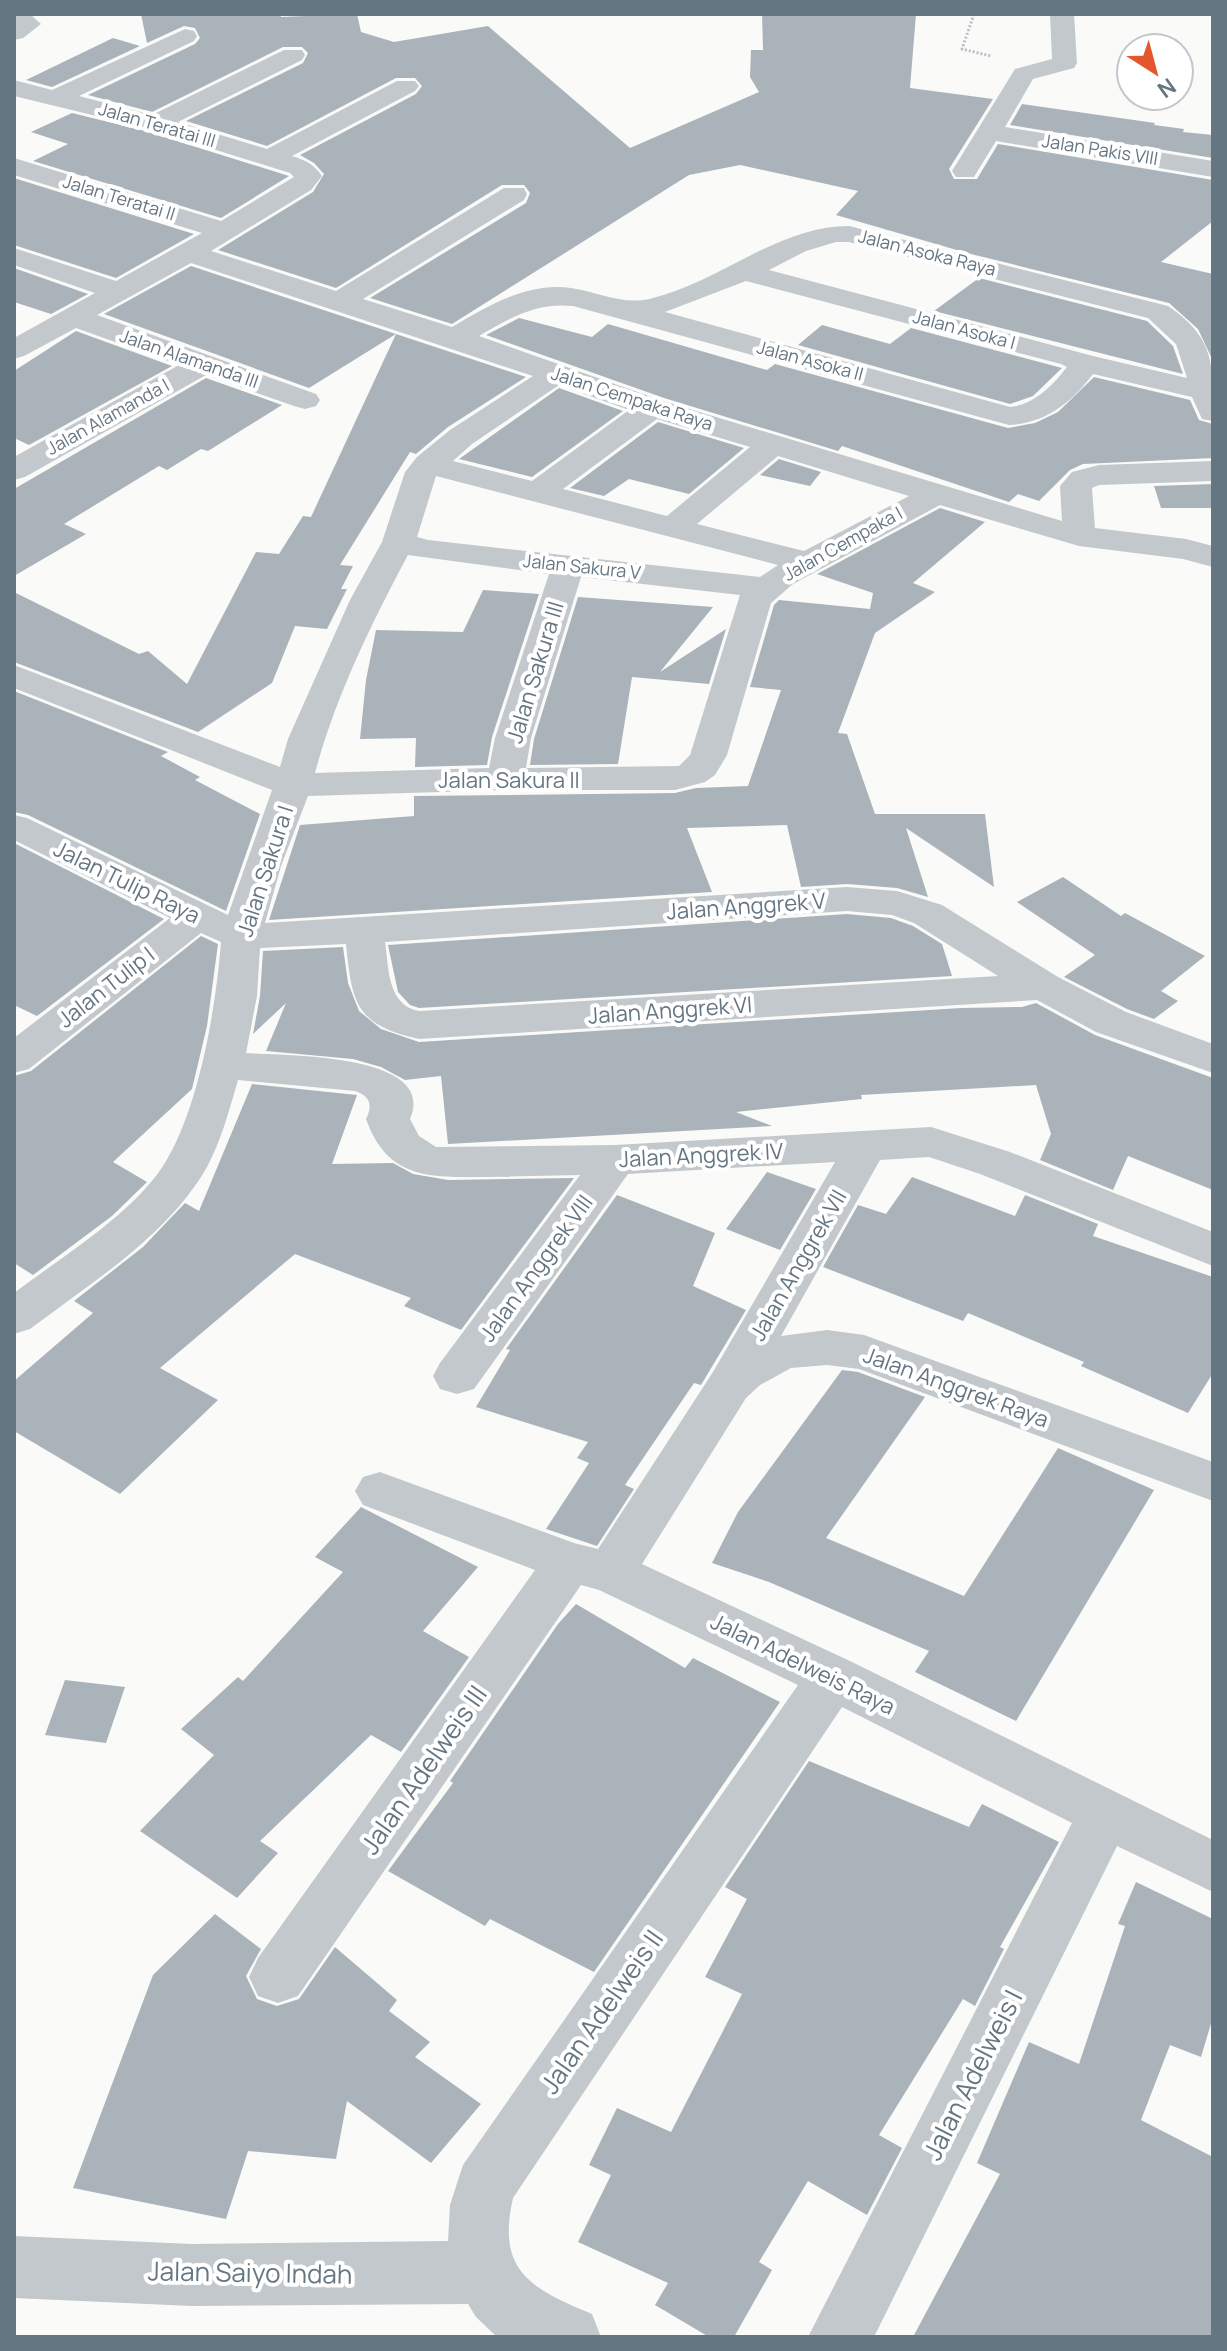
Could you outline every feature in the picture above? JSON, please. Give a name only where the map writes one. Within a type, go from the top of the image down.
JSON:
[{"type":"street","points":[[965,171],[1024,74],[1065,63],[1062,14]]},
{"type":"street","points":[[55,98],[185,36]]},
{"type":"street","points":[[155,123],[293,55]]},
{"type":"street","points":[[269,158],[406,86]]},
{"type":"street","name":"Jalan Teratai III","points":[[14,88],[155,123],[299,167],[309,174],[305,182],[225,231]]},
{"type":"street","name":"Jalan Pakis VIII","points":[[988,132],[1213,169]]},
{"type":"street","name":"Jalan Teratai II","points":[[14,166],[225,231]]},
{"type":"street","points":[[338,302],[514,194]]},
{"type":"street","points":[[14,350],[225,231]]},
{"type":"street","name":"Jalan Asoka Raya","points":[[455,338],[518,303],[540,296],[573,297],[620,309],[653,307],[743,272],[803,242],[841,233],[1158,312],[1182,328],[1193,343],[1208,401]]},
{"type":"street","name":"Jalan Cempaka Raya","points":[[188,253],[455,338],[652,408],[936,494],[1079,536],[1209,554]]},
{"type":"street","points":[[14,256],[120,292]]},
{"type":"street","name":"Jalan Asoka I","points":[[743,272],[1072,358],[1208,401]]},
{"type":"street","name":"Jalan Asoka II","points":[[620,309],[1001,414],[1018,416],[1034,413],[1068,386],[1082,370],[1083,363]]},
{"type":"street","name":"Jalan Alamanda III","points":[[74,317],[305,400]]},
{"type":"street","name":"Jalan Alamanda I","points":[[14,470],[203,364]]},
{"type":"street","points":[[428,464],[461,437],[556,374]]},
{"type":"street","points":[[537,493],[652,408]]},
{"type":"street","points":[[674,527],[772,445]]},
{"type":"street","points":[[428,464],[809,563]]},
{"type":"street","name":"Jalan Sakura I","points":[[14,1317],[134,1226],[181,1174],[203,1125],[222,1065],[237,996],[241,936],[306,739],[367,600],[399,542],[416,485],[428,464]]},
{"type":"street","points":[[1079,536],[1076,486],[1083,479],[1099,475],[1213,471]]},
{"type":"street","name":"Jalan Cempaka I","points":[[760,593],[936,494]]},
{"type":"street","name":"Jalan Sakura V","points":[[399,542],[425,550],[760,593]]},
{"type":"street","name":"Jalan Sakura III","points":[[506,779],[513,738],[568,566]]},
{"type":"street","name":"Jalan Sakura II","points":[[293,785],[506,779],[675,779],[701,769],[709,761],[760,593]]},
{"type":"street","points":[[14,676],[293,785]]},
{"type":"street","name":"Jalan Tulip Raya","points":[[14,826],[241,936]]},
{"type":"street","name":"Jalan Anggrek V","points":[[241,936],[864,899],[897,903],[928,914],[1044,986],[1111,1022],[1213,1059]]},
{"type":"street","name":"Jalan Tulip I","points":[[14,1059],[30,1024],[198,916]]},
{"type":"street","name":"Jalan Anggrek VI","points":[[364,931],[376,1004],[389,1017],[419,1025],[1044,986]]},
{"type":"street","name":"Jalan Anggrek IV","points":[[222,1065],[370,1079],[390,1095],[392,1110],[388,1119],[397,1140],[412,1153],[432,1162],[615,1160],[931,1142],[1213,1250]]},
{"type":"street","name":"Jalan Anggrek VII","points":[[729,1385],[867,1144]]},
{"type":"street","name":"Jalan Anggrek VIII","points":[[457,1376],[615,1160]]},
{"type":"street","name":"Jalan Anggrek Raya","points":[[590,1567],[729,1385],[754,1364],[778,1353],[806,1347],[844,1348],[882,1359],[1213,1482]]},
{"type":"street","name":"Jalan Adelweis Raya","points":[[380,1491],[590,1567],[833,1677],[1213,1867]]},
{"type":"street","name":"Jalan Adelweis III","points":[[278,1977],[590,1567]]},
{"type":"street","name":"Jalan Adelweis II","points":[[569,2337],[520,2315],[493,2286],[477,2237],[477,2219],[485,2186],[493,2170],[833,1677]]},
{"type":"street","name":"Jalan Adelweis I","points":[[840,2337],[1106,1813]]},
{"type":"street","name":"Jalan Saiyo Indah","points":[[14,2267],[192,2275],[280,2273],[348,2276],[486,2272]]},
{"type":"building","points":[[141,14],[280,14],[281,17],[357,14],[361,32],[394,42],[488,26],[630,148],[759,92],[750,77],[751,50],[763,50],[762,14],[916,14],[910,88],[993,99],[949,169],[954,179],[977,179],[998,144],[1213,180],[1213,221],[1161,262],[1213,274],[1213,361],[1198,329],[1169,303],[967,253],[836,215],[858,191],[740,165],[689,175],[452,324],[370,298],[526,203],[530,193],[524,185],[502,185],[336,288],[218,250],[313,192],[324,174],[314,163],[300,155],[416,94],[422,86],[415,78],[396,78],[267,146],[186,121],[303,63],[308,53],[302,47],[283,47],[152,112],[88,95],[195,44],[200,38],[195,28],[184,26],[147,43]]},
{"type":"building","points":[[113,38],[140,46],[52,87],[26,80]]},
{"type":"building","points":[[1022,104],[1155,123],[1184,129],[1183,132],[1213,135],[1213,158],[1010,125]]},
{"type":"building","points":[[72,113],[145,131],[289,176],[221,218],[33,161],[68,144],[31,132]]},
{"type":"building","points":[[14,178],[194,234],[116,278],[14,245]]},
{"type":"building","points":[[191,266],[396,334],[309,388],[104,314]]},
{"type":"building","points":[[14,268],[88,294],[51,314],[14,302]]},
{"type":"building","points":[[979,278],[1147,321],[1173,346],[1183,374],[934,311]]},
{"type":"building","points":[[519,318],[592,337],[608,324],[767,370],[775,364],[1008,428],[1035,423],[1058,412],[1094,377],[1190,400],[1199,420],[1213,424],[1213,458],[1083,464],[1070,470],[1039,501],[1018,494],[1009,502],[842,446],[838,451],[664,398],[486,335]]},
{"type":"building","points":[[822,325],[890,344],[911,328],[1062,368],[1033,396],[1010,404],[798,345]]},
{"type":"building","points":[[76,331],[172,366],[29,445],[14,438],[14,371]]},
{"type":"building","points":[[396,334],[526,377],[448,427],[416,454],[410,452],[340,565],[353,566],[341,589],[347,589],[327,629],[295,626],[272,683],[198,732],[14,662],[14,592],[139,654],[148,651],[187,684],[256,552],[279,554],[303,516],[311,517]]},
{"type":"building","points":[[206,378],[282,405],[208,451],[201,449],[167,470],[159,466],[64,524],[86,534],[14,576],[14,489]]},
{"type":"building","points":[[559,388],[623,411],[532,477],[459,459]]},
{"type":"building","points":[[658,422],[744,448],[689,494],[629,479],[604,496],[570,488]]},
{"type":"building","points":[[779,459],[821,472],[810,486],[760,475]]},
{"type":"building","points":[[1213,484],[1213,508],[1161,508],[1154,486]]},
{"type":"building","points":[[940,508],[985,522],[913,583],[935,592],[875,633],[838,733],[847,734],[875,814],[985,814],[994,887],[906,828],[928,897],[897,888],[847,884],[801,887],[787,825],[687,828],[712,892],[269,920],[300,825],[414,816],[414,796],[675,793],[696,788],[748,786],[781,690],[750,687],[774,605],[779,600],[870,609],[873,593],[817,574]]},
{"type":"building","points":[[483,590],[539,594],[492,737],[487,765],[415,767],[416,738],[360,739],[366,680],[376,630],[463,632]]},
{"type":"building","points":[[578,597],[713,607],[660,672],[726,629],[709,684],[632,677],[618,764],[530,765],[534,739]]},
{"type":"building","points":[[14,691],[168,752],[161,756],[200,777],[195,780],[260,814],[226,911],[28,815],[14,812]]},
{"type":"building","points":[[14,843],[164,919],[37,1016],[14,1005]]},
{"type":"building","points":[[1063,877],[1121,916],[1125,913],[1205,956],[1161,991],[1178,1001],[1154,1019],[1064,977],[1095,955],[1017,902]]},
{"type":"building","points":[[847,914],[891,918],[913,926],[942,944],[952,976],[419,1008],[410,1005],[398,992],[388,945]]},
{"type":"building","points":[[201,936],[218,944],[207,1026],[192,1089],[113,1162],[147,1182],[112,1216],[33,1275],[14,1263],[14,1076],[31,1071]]},
{"type":"building","points":[[343,947],[348,983],[359,1011],[381,1029],[419,1042],[961,1008],[1022,1007],[1036,1003],[1095,1035],[1213,1078],[1213,1190],[1128,1156],[1113,1190],[1040,1160],[1051,1134],[1036,1085],[861,1095],[862,1099],[736,1112],[772,1126],[448,1144],[441,1076],[405,1080],[381,1067],[353,1059],[266,1051],[286,1003],[253,1034],[260,996],[263,951]]},
{"type":"building","points":[[252,1084],[357,1095],[332,1164],[393,1163],[413,1174],[448,1180],[574,1178],[461,1330],[404,1306],[411,1298],[295,1254],[160,1368],[218,1400],[120,1494],[14,1431],[14,1381],[93,1313],[74,1301],[143,1247],[185,1203],[199,1211]]},
{"type":"building","points":[[767,1172],[816,1189],[780,1250],[726,1229]]},
{"type":"building","points":[[912,1177],[1015,1216],[1025,1195],[1098,1224],[1093,1236],[1213,1277],[1213,1373],[1188,1413],[1081,1366],[1084,1362],[968,1313],[963,1321],[823,1267],[858,1205],[886,1214]]},
{"type":"building","points":[[617,1195],[715,1233],[693,1286],[746,1310],[701,1385],[694,1383],[625,1485],[634,1489],[597,1546],[546,1529],[589,1463],[577,1458],[588,1442],[476,1407],[510,1350],[506,1349]]},
{"type":"building","points":[[842,1370],[858,1372],[925,1397],[826,1538],[964,1596],[1058,1448],[1154,1490],[1016,1721],[915,1672],[929,1651],[769,1582],[712,1563],[738,1512]]},
{"type":"building","points":[[361,1507],[478,1567],[423,1631],[469,1657],[401,1752],[371,1735],[260,1841],[278,1853],[237,1898],[140,1831],[214,1755],[181,1729],[238,1677],[243,1681],[343,1572],[315,1557]]},
{"type":"building","points":[[576,1604],[685,1668],[693,1658],[780,1702],[594,1972],[490,1919],[485,1926],[388,1871],[453,1783],[450,1781],[558,1624]]},
{"type":"building","points":[[65,1680],[125,1687],[106,1743],[45,1735]]},
{"type":"building","points":[[809,1761],[969,1827],[982,1804],[1059,1842],[1000,1947],[1004,1949],[975,2006],[963,1999],[879,2135],[902,2148],[867,2215],[808,2181],[759,2262],[772,2270],[734,2337],[709,2337],[655,2305],[668,2283],[578,2242],[611,2175],[589,2165],[617,2108],[671,2132],[742,1994],[705,1977],[747,1899],[725,1887]]},
{"type":"building","points":[[1136,1882],[1213,1919],[1213,2017],[1201,2057],[1170,2045],[1141,2120],[1213,2157],[1213,2337],[913,2337],[1000,2174],[977,2163],[1029,2042],[1079,2064],[1125,1926],[1118,1924]]},
{"type":"building","points":[[215,1914],[261,1949],[246,1976],[257,1999],[277,2006],[299,1999],[335,1947],[397,2000],[389,2011],[430,2042],[415,2057],[481,2104],[431,2163],[347,2101],[336,2159],[248,2151],[226,2219],[73,2188],[153,1975]]}]
